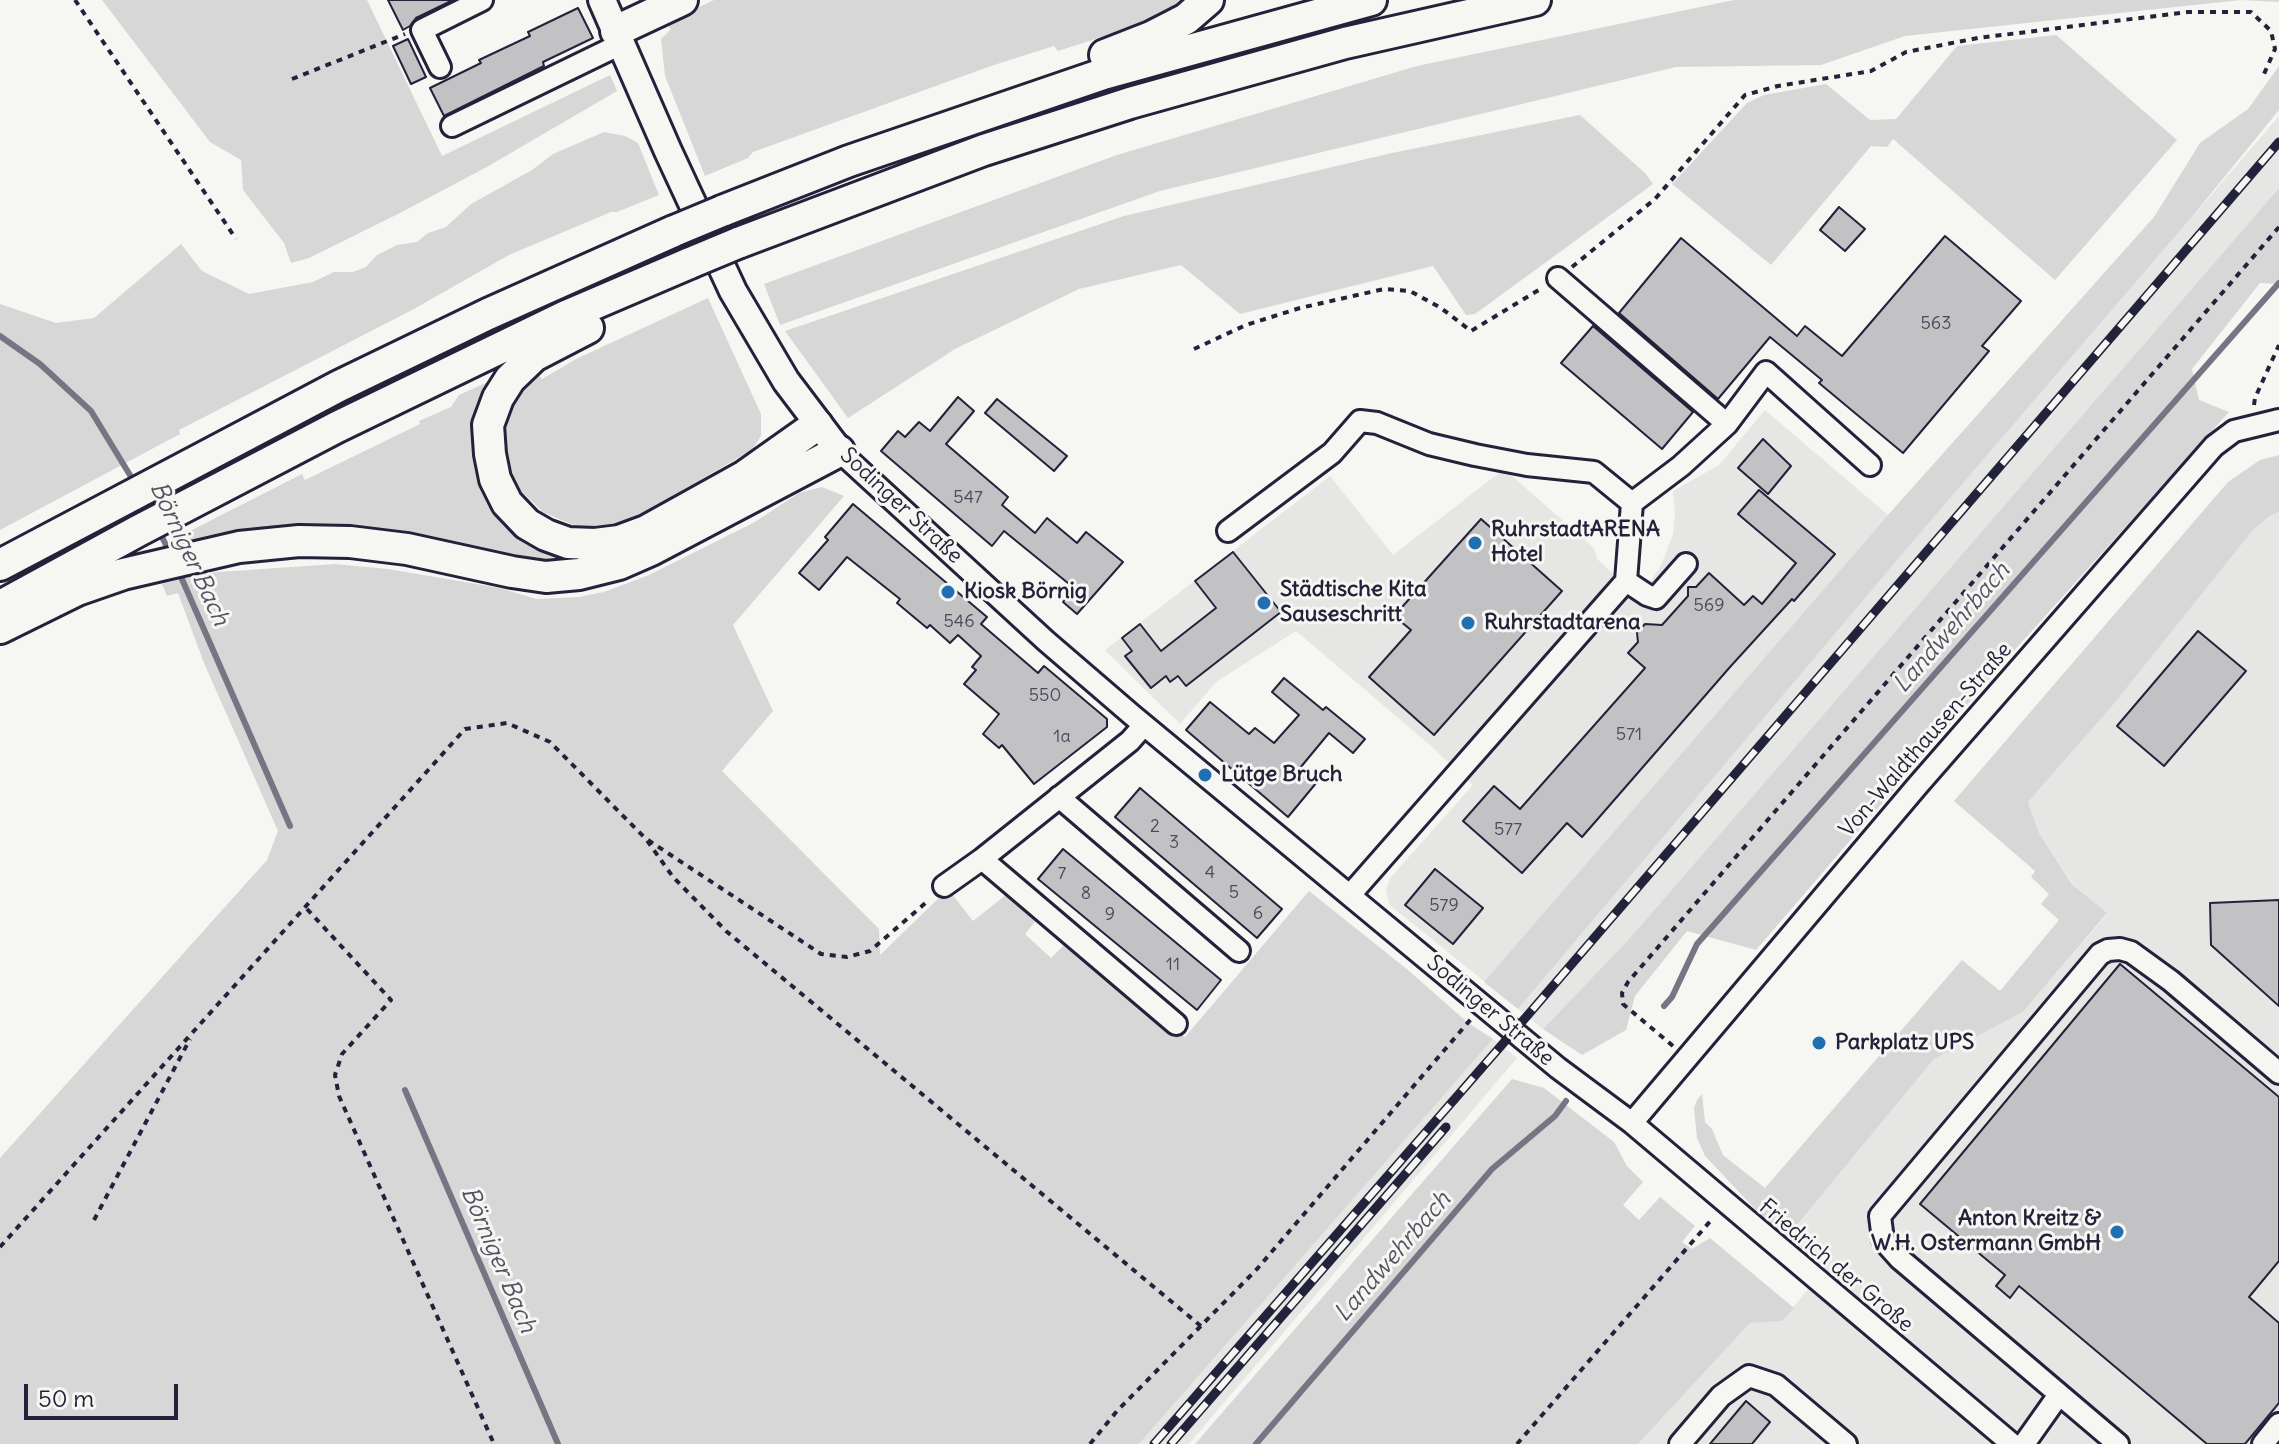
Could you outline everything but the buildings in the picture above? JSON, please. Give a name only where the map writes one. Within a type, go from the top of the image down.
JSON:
[{"type":"highway","points":[[619,37],[682,0]]},
{"type":"highway","points":[[988,112],[1039,77],[1151,37],[1186,19],[1208,0]]},
{"type":"highway","points":[[0,565],[339,386],[488,314],[722,211],[849,161],[988,112],[1191,48],[1371,0]]},
{"type":"highway","points":[[0,607],[176,510],[337,427],[505,345],[738,243],[984,150],[1130,103],[1345,43],[1535,0]]},
{"type":"highway","points":[[681,267],[635,306],[534,356],[510,379],[498,398],[488,425],[495,479],[507,503],[527,524],[568,543],[619,541],[646,531],[745,476],[817,425]]},
{"type":"highway","points":[[0,628],[77,590],[154,566],[239,547],[299,541],[350,542],[407,549],[546,577],[579,574],[619,564],[651,550],[839,451]]},
{"type":"main road","name":"Sodinger Straße","points":[[602,0],[733,291],[817,425],[839,451]]},
{"type":"street","points":[[440,67],[422,30],[482,0]]},
{"type":"street","points":[[452,126],[619,37]]},
{"type":"street","points":[[1558,278],[1727,424]]},
{"type":"street","points":[[1350,895],[1626,581],[1632,503],[1681,466],[1727,424],[1766,372],[1870,465]]},
{"type":"street","name":"Von-Waldthausen-Straße","points":[[1632,1123],[1918,785],[2214,446],[2234,431],[2279,420]]},
{"type":"street","points":[[1228,531],[1332,453],[1360,421],[1377,423],[1429,444],[1475,455],[1527,465],[1594,472],[1632,503]]},
{"type":"street","name":"Sodinger Straße","points":[[839,451],[1046,641],[1144,725],[1558,1068],[1632,1123]]},
{"type":"street","points":[[1626,581],[1656,598],[1686,564]]},
{"type":"street","points":[[944,886],[1130,741],[1144,725]]},
{"type":"street","points":[[1059,797],[1239,951]]},
{"type":"street","points":[[982,859],[1176,1024]]},
{"type":"street","points":[[2118,1444],[1900,1259],[1883,1240],[1880,1216],[2100,954],[2108,950],[2131,952],[2171,981],[2279,1073]]},
{"type":"street","name":"Friedrich der Große","points":[[1632,1123],[2012,1444]]},
{"type":"street","points":[[1680,1444],[1721,1396],[1749,1376],[1776,1385],[1846,1444]]},
{"type":"street","points":[[2024,1444],[2058,1396]]},
{"type":"street","points":[[2263,1444],[2279,1424]]},
{"type":"path","points":[[75,0],[236,239]]},
{"type":"path","points":[[1194,349],[1246,325],[1300,308],[1384,289],[1410,291],[1441,308],[1471,331],[1558,278],[1655,199],[1745,95],[1778,86],[1871,71],[1906,52],[1978,38],[2188,12],[2251,12],[2271,31],[2275,49],[2264,74]]},
{"type":"path","points":[[292,79],[422,30]]},
{"type":"path","points":[[1687,1058],[1623,1004],[1622,993],[1628,982],[2279,227]]},
{"type":"path","points":[[2254,424],[2255,398],[2279,345]]},
{"type":"path","points":[[0,1247],[465,729],[507,723],[550,742],[646,839],[673,877],[726,931],[1202,1327]]},
{"type":"path","points":[[646,839],[821,954],[847,957],[870,951],[944,886]]},
{"type":"path","points":[[306,908],[391,1000],[342,1054],[335,1075],[339,1096],[494,1444]]},
{"type":"path","points":[[1090,1444],[1117,1411],[1257,1269],[1483,1006]]},
{"type":"path","points":[[94,1220],[193,1034]]},
{"type":"path","points":[[1517,1444],[1725,1204]]},
{"type":"shaded area","points":[[102,0],[367,0],[442,156],[610,75],[617,91],[485,168],[400,213],[309,258],[291,263],[284,243],[243,190],[241,160],[210,142]]},
{"type":"shaded area","points":[[714,0],[1183,0],[1153,19],[1130,28],[1058,51],[1054,46],[991,66],[753,152],[748,158],[705,176],[665,76],[661,39],[671,29],[665,23]]},
{"type":"shaded area","points":[[1734,0],[2241,0],[1905,36],[1821,65],[1676,67],[1160,191],[780,325],[764,284],[1117,155],[1417,66]]},
{"type":"shaded area","points":[[2056,35],[2177,140],[2055,280],[1893,139],[1887,147],[1871,146],[1771,265],[1672,184],[1747,103],[1764,95],[1826,84],[1870,120],[1896,119],[1957,46]]},
{"type":"shaded area","points":[[2279,66],[2279,110],[2191,218],[1518,1009],[1484,982],[1888,515],[2154,217],[2200,143],[2248,109]]},
{"type":"shaded area","points":[[1580,115],[1645,173],[1653,184],[1475,314],[1466,315],[1433,266],[1240,314],[1181,265],[1079,289],[955,349],[848,418],[785,331],[1124,216],[1392,153]]},
{"type":"shaded area","points":[[2279,116],[2279,188],[1630,938],[1543,1029],[1518,1009],[1910,545]]},
{"type":"shaded area","points":[[604,132],[625,136],[638,143],[659,195],[509,255],[412,310],[179,430],[180,434],[0,530],[0,304],[56,323],[94,318],[181,244],[202,271],[249,294],[313,282],[334,272],[353,272],[366,267],[377,255],[397,245],[417,242],[428,233],[446,227],[471,204],[532,170],[553,154]]},
{"type":"shaded area","points":[[2279,188],[2279,284],[2260,283],[2192,369],[2199,400],[2229,412],[2002,664],[1756,950],[1687,931],[1635,996],[1626,1030],[1582,1055],[1543,1029],[1630,938]]},
{"type":"shaded area","points":[[708,298],[761,414],[761,436],[752,450],[644,512],[615,524],[575,526],[543,512],[520,490],[507,464],[504,449],[506,420],[524,385],[538,374],[542,379],[576,359]]},
{"type":"shaded area","points":[[492,380],[491,489],[597,551],[573,567],[193,547],[186,533],[302,474],[305,480],[420,424],[419,421],[451,407],[459,395]]},
{"type":"shaded area","points":[[1765,410],[1888,515],[1485,982],[1392,907],[1388,900],[1386,889],[1391,877],[1473,785],[1431,746],[1296,631],[1216,682],[1180,724],[1105,650],[1330,476],[1393,555],[1504,469],[1594,548],[1597,559],[1640,598],[1661,565],[1673,534],[1673,491],[1719,465]]},
{"type":"shaded area","points":[[2279,455],[2279,512],[2252,531],[2113,705],[2028,802],[2039,833],[2072,884],[2107,913],[2023,1012],[1934,1059],[1787,1237],[1759,1213],[1705,1156],[1697,1138],[1694,1108],[1697,1100],[1702,1094],[1705,1122],[1712,1129],[1723,1155],[1765,1188],[1962,960],[2000,991],[2059,920],[2041,904],[2049,894],[2031,877],[2035,871],[1954,801],[2228,482],[2260,460]]},
{"type":"shaded area","points":[[822,487],[844,496],[733,625],[773,711],[722,771],[879,929],[880,955],[948,889],[973,921],[1012,890],[1041,914],[1025,934],[1051,958],[1065,944],[1171,1034],[1176,1029],[1185,1037],[1309,891],[1467,1022],[1493,1039],[1139,1444],[0,1444],[0,1158],[267,860],[278,831],[204,663],[178,593],[167,596],[162,584],[204,573],[335,564],[388,569],[500,588],[536,599],[579,597],[604,592],[649,575],[753,523],[799,493]]},
{"type":"shaded area","points":[[2279,512],[2279,1444],[1638,1444],[1750,1323],[1782,1321],[1825,1268],[1787,1237],[1934,1059],[2023,1012],[2107,914],[2073,884],[2039,833],[2028,802],[2113,705],[2252,530]]},
{"type":"shaded area","points":[[1493,1039],[1517,1058],[1189,1444],[1139,1444]]},
{"type":"shaded area","points":[[1512,1079],[1544,1088],[1614,1142],[1627,1166],[1643,1182],[1623,1205],[1639,1220],[1660,1197],[1695,1226],[1682,1242],[1692,1249],[1710,1238],[1794,1308],[1782,1321],[1750,1323],[1638,1444],[1195,1444]]},
{"type":"waterway","name":"Landwehrbach","points":[[1664,1006],[1672,997],[1697,944],[2279,283]]},
{"type":"waterway","name":"Börniger Bach","points":[[0,336],[40,364],[91,411],[136,485]]},
{"type":"waterway","name":"Börniger Bach","points":[[159,531],[170,553]]},
{"type":"waterway","name":"Börniger Bach","points":[[178,570],[290,826]]},
{"type":"waterway","name":"Börniger Bach","points":[[405,1090],[558,1444]]},
{"type":"waterway","name":"Landwehrbach","points":[[1256,1444],[1492,1169],[1555,1116],[1566,1101]]},
{"type":"railway","points":[[1154,1444],[1527,1016],[2279,142]]},
{"type":"railway","points":[[1171,1444],[1446,1127]]},
{"type":"place","name":"RuhrstadtARENA Hotel","points":[[1475,543]]},
{"type":"place","name":"Kiosk Börnig","points":[[948,592]]},
{"type":"place","name":"Städtische Kita Sauseschritt","points":[[1264,603]]},
{"type":"place","name":"Ruhrstadtarena","points":[[1468,623]]},
{"type":"place","name":"Lütge Bruch","points":[[1205,775]]},
{"type":"place","name":"Parkplatz UPS","points":[[1819,1043]]},
{"type":"place","name":"Anton Kreitz & W.H. Ostermann GmbH","points":[[2117,1232]]}]
